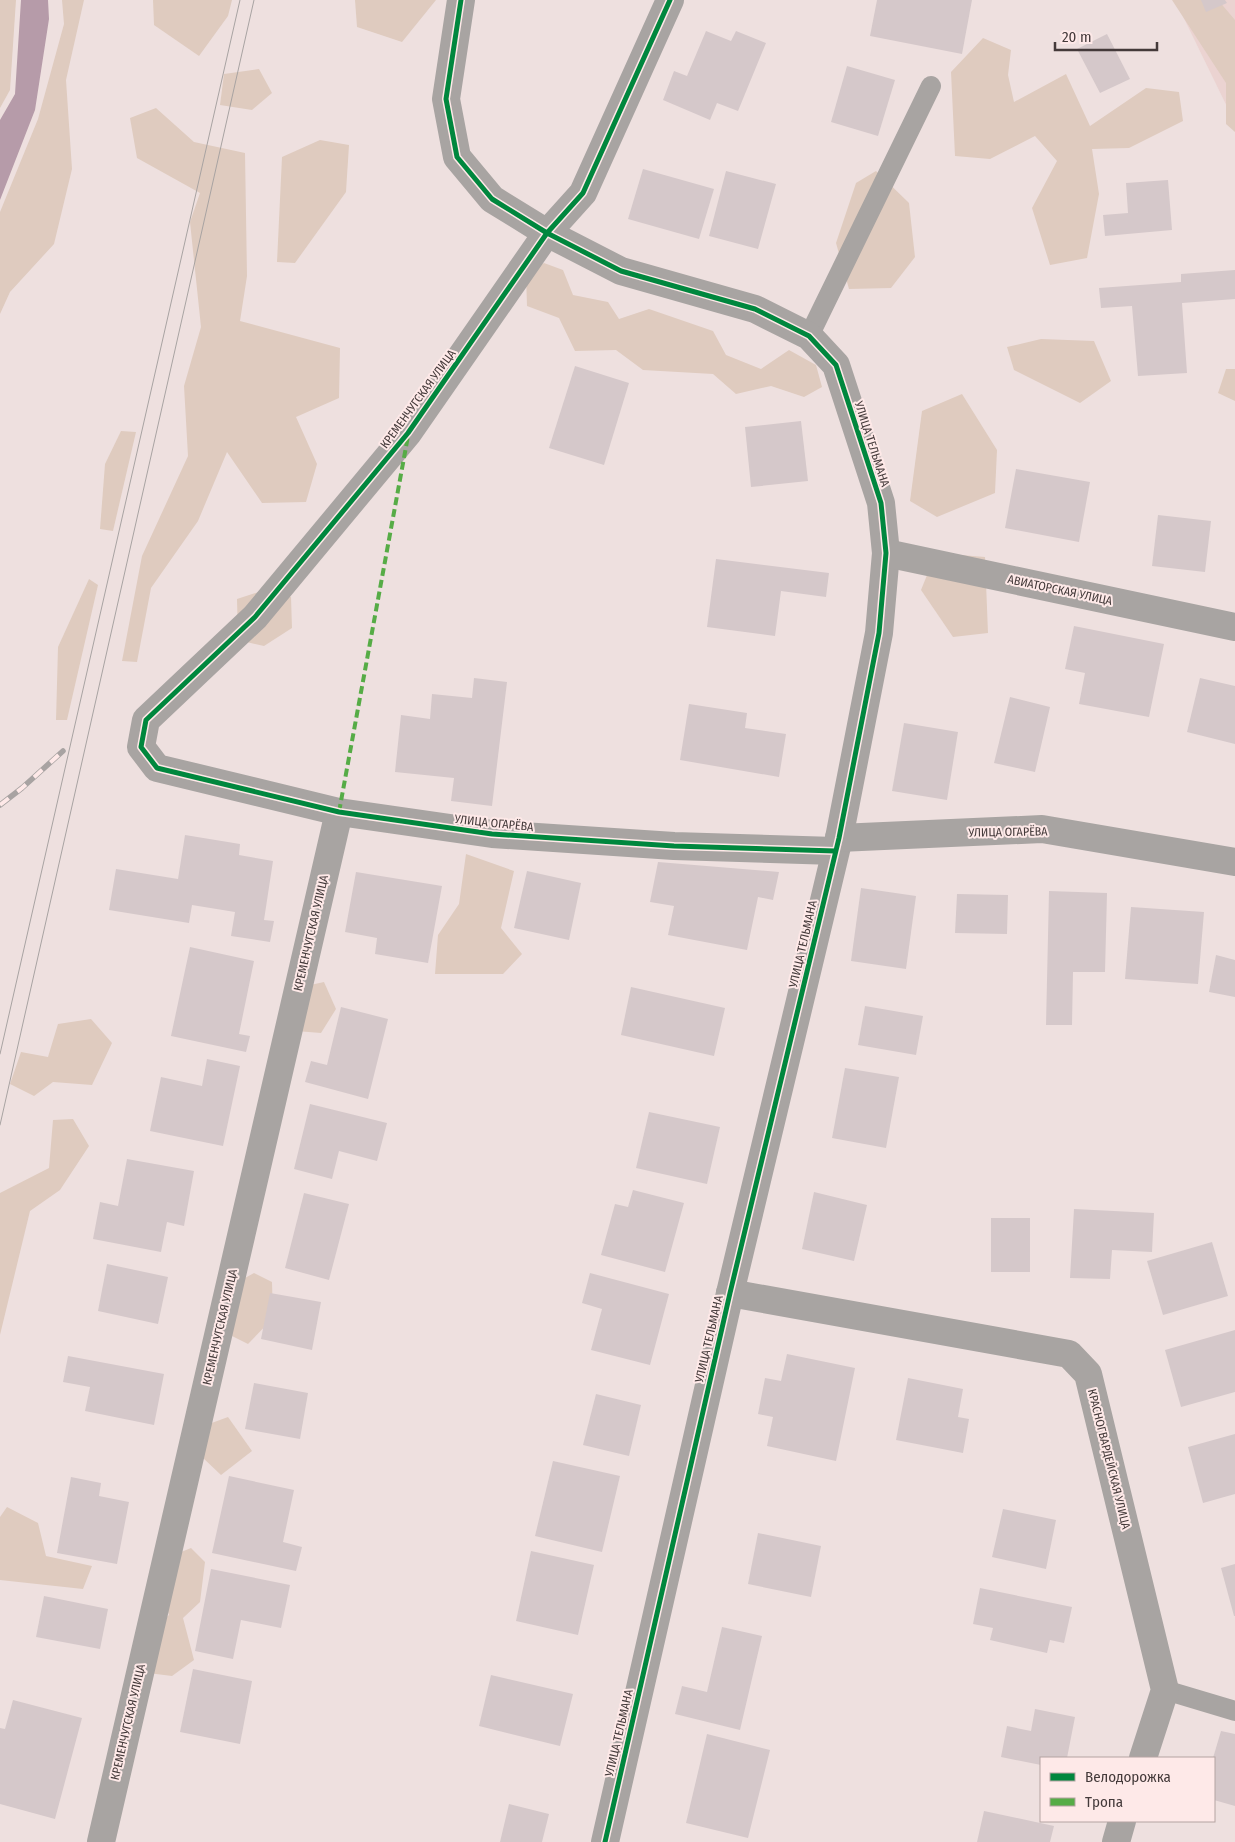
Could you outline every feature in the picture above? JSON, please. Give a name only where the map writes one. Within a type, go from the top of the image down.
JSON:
[{"type":"street","name":"УЛИЦА ТЕЛЬМАНА","points":[[461,0],[446,99],[457,158],[492,199],[547,233],[621,271],[755,309],[810,336],[836,366],[881,503],[886,553],[879,633],[837,845],[730,1294],[605,1842]]},
{"type":"street","name":"КРЕМЕНЧУГСКАЯ УЛИЦА","points":[[157,768],[141,747],[146,720],[256,617],[408,434],[547,233],[583,193],[670,0]]},
{"type":"street","name":"АВИАТОРСКАЯ УЛИЦА","points":[[886,553],[1235,627]]},
{"type":"street","name":"УЛИЦА ОГАРЁВА","points":[[157,768],[339,812],[492,834],[674,846],[837,845],[1042,829],[1235,862]]},
{"type":"street","name":"КРЕМЕНЧУГСКАЯ УЛИЦА","points":[[101,1842],[339,812]]},
{"type":"street","name":"КРАСНОГВАРДЕЙСКАЯ УЛИЦА","points":[[730,1294],[1069,1354],[1088,1374],[1165,1690]]},
{"type":"street","points":[[1143,1757],[1165,1690]]},
{"type":"street","points":[[1116,1842],[1122,1822]]},
{"type":"lane","points":[[810,336],[932,86]]},
{"type":"lane","points":[[1165,1690],[1235,1710]]},
{"type":"shaded area","points":[[0,0],[16,0],[10,90],[0,108]]},
{"type":"shaded area","points":[[21,0],[48,0],[49,19],[35,110],[0,200],[0,120],[15,94]]},
{"type":"shaded area","points":[[62,0],[84,0],[66,80],[72,169],[54,244],[10,292],[0,314],[0,212],[38,119],[64,24]]},
{"type":"shaded area","points":[[153,0],[232,0],[228,16],[199,56],[154,25]]},
{"type":"shaded area","points":[[355,0],[436,0],[402,42],[357,27]]},
{"type":"shaded area","points":[[1172,0],[1218,0],[1235,20],[1235,132],[1226,124],[1226,83]]},
{"type":"shaded area","points":[[1175,0],[1235,0],[1235,123]]},
{"type":"shaded area","points":[[983,38],[1011,50],[1008,75],[1014,102],[1066,74],[1090,126],[1146,88],[1179,92],[1183,121],[1129,148],[1092,149],[1099,194],[1087,258],[1050,265],[1032,208],[1057,161],[1035,136],[990,159],[955,156],[951,72]]},
{"type":"shaded area","points":[[259,69],[272,93],[252,110],[220,105],[224,74]]},
{"type":"shaded area","points":[[156,108],[194,142],[245,153],[247,276],[240,321],[340,348],[339,398],[296,417],[317,464],[306,502],[262,503],[227,452],[198,521],[151,588],[137,662],[122,661],[142,556],[188,456],[184,386],[201,327],[190,222],[200,193],[137,158],[130,118]]},
{"type":"shaded area","points":[[320,140],[349,145],[346,192],[295,263],[277,262],[282,157]]},
{"type":"shaded area","points":[[876,171],[909,203],[915,257],[891,288],[849,289],[836,243],[856,183]]},
{"type":"shaded area","points":[[544,263],[563,270],[573,295],[608,302],[619,319],[649,309],[713,331],[726,355],[761,369],[789,350],[816,365],[822,387],[804,397],[771,386],[736,394],[713,374],[643,370],[616,350],[575,351],[559,318],[527,306],[526,274]]},
{"type":"shaded area","points":[[1041,339],[1094,341],[1111,381],[1080,403],[1014,370],[1007,347]]},
{"type":"shaded area","points":[[1226,369],[1235,369],[1235,401],[1218,393]]},
{"type":"shaded area","points":[[962,394],[997,450],[995,493],[937,517],[910,501],[922,411]]},
{"type":"shaded area","points":[[121,431],[136,432],[113,531],[100,529],[105,464]]},
{"type":"shaded area","points":[[936,553],[985,557],[988,633],[953,637],[921,590]]},
{"type":"shaded area","points":[[89,579],[98,585],[67,720],[56,720],[58,647]]},
{"type":"shaded area","points":[[271,588],[291,597],[292,628],[264,646],[238,640],[237,599]]},
{"type":"shaded area","points":[[466,854],[514,871],[501,928],[522,954],[503,974],[435,974],[438,935],[459,904]]},
{"type":"shaded area","points":[[324,982],[336,1009],[321,1033],[296,1031],[288,990]]},
{"type":"shaded area","points":[[91,1019],[112,1043],[92,1085],[53,1082],[34,1096],[10,1084],[21,1052],[48,1057],[58,1024]]},
{"type":"shaded area","points":[[73,1119],[89,1146],[60,1190],[30,1211],[0,1335],[0,1193],[49,1168],[53,1120]]},
{"type":"shaded area","points":[[254,1273],[272,1282],[273,1318],[248,1344],[218,1329],[225,1289]]},
{"type":"shaded area","points":[[228,1417],[252,1451],[221,1475],[201,1456],[209,1424]]},
{"type":"shaded area","points":[[7,1507],[38,1523],[46,1556],[92,1566],[83,1589],[0,1580],[0,1517]]},
{"type":"shaded area","points":[[191,1548],[205,1562],[200,1602],[183,1618],[194,1660],[172,1676],[148,1673],[146,1634],[169,1615],[158,1581],[164,1559]]},
{"type":"building","points":[[877,0],[972,0],[962,54],[870,36]]},
{"type":"building","points":[[1201,0],[1225,0],[1227,3],[1206,12]]},
{"type":"building","points":[[706,31],[731,41],[736,31],[766,43],[738,111],[717,103],[710,120],[663,100],[674,71],[687,76]]},
{"type":"building","points":[[1107,34],[1130,79],[1100,93],[1077,49]]},
{"type":"building","points":[[847,66],[895,80],[878,136],[831,122]]},
{"type":"building","points":[[643,169],[714,189],[699,239],[628,219]]},
{"type":"building","points":[[726,171],[776,184],[758,249],[709,236]]},
{"type":"building","points":[[1168,180],[1172,230],[1105,236],[1103,215],[1128,213],[1126,183]]},
{"type":"building","points":[[1235,270],[1235,299],[1182,303],[1187,373],[1138,376],[1132,306],[1101,308],[1099,288],[1181,282],[1181,274]]},
{"type":"building","points":[[575,366],[629,383],[604,465],[549,448]]},
{"type":"building","points":[[801,421],[808,481],[751,487],[745,427]]},
{"type":"building","points":[[1016,469],[1090,482],[1079,542],[1005,528]]},
{"type":"building","points":[[1158,515],[1211,521],[1205,572],[1152,566]]},
{"type":"building","points":[[716,559],[829,573],[826,597],[781,591],[775,636],[707,627]]},
{"type":"building","points":[[1074,626],[1164,644],[1149,717],[1079,704],[1085,673],[1065,669]]},
{"type":"building","points":[[474,678],[507,682],[492,806],[451,801],[454,778],[395,772],[401,715],[430,719],[432,694],[472,698]]},
{"type":"building","points":[[1200,678],[1235,686],[1235,744],[1187,732]]},
{"type":"building","points":[[1010,697],[1050,707],[1035,772],[994,763]]},
{"type":"building","points":[[689,704],[747,713],[745,728],[786,734],[779,777],[680,760]]},
{"type":"building","points":[[904,723],[958,732],[947,800],[892,791]]},
{"type":"building","points":[[185,835],[240,844],[239,855],[273,861],[264,920],[274,921],[270,942],[231,936],[235,912],[192,905],[189,923],[109,910],[116,869],[178,879]]},
{"type":"building","points":[[658,862],[779,872],[773,900],[758,897],[747,950],[668,935],[674,906],[650,902]]},
{"type":"building","points":[[527,871],[581,883],[569,940],[514,928]]},
{"type":"building","points":[[356,872],[442,886],[428,963],[375,954],[377,938],[345,932]]},
{"type":"building","points":[[861,888],[916,896],[906,969],[851,961]]},
{"type":"building","points":[[1049,891],[1107,893],[1105,972],[1073,972],[1072,1025],[1046,1025]]},
{"type":"building","points":[[957,894],[1008,895],[1007,934],[955,933]]},
{"type":"building","points":[[1131,907],[1204,912],[1198,984],[1125,979]]},
{"type":"building","points":[[190,947],[254,961],[239,1034],[250,1036],[246,1052],[171,1036]]},
{"type":"building","points":[[1216,955],[1235,960],[1235,997],[1209,992]]},
{"type":"building","points":[[631,987],[725,1008],[714,1056],[621,1035]]},
{"type":"building","points":[[865,1006],[923,1016],[916,1055],[858,1045]]},
{"type":"building","points":[[341,1007],[388,1019],[368,1099],[305,1082],[311,1061],[327,1065]]},
{"type":"building","points":[[207,1059],[240,1066],[223,1146],[150,1131],[161,1077],[202,1086]]},
{"type":"building","points":[[845,1068],[899,1077],[886,1148],[832,1138]]},
{"type":"building","points":[[310,1104],[387,1123],[377,1161],[339,1151],[332,1179],[294,1169]]},
{"type":"building","points":[[649,1112],[720,1127],[707,1184],[636,1168]]},
{"type":"building","points":[[127,1159],[194,1171],[184,1226],[167,1222],[161,1252],[93,1239],[100,1202],[118,1206]]},
{"type":"building","points":[[633,1190],[684,1203],[665,1272],[601,1255],[615,1204],[628,1207]]},
{"type":"building","points":[[814,1192],[867,1205],[854,1261],[802,1249]]},
{"type":"building","points":[[304,1193],[349,1204],[329,1280],[285,1268]]},
{"type":"building","points":[[1074,1209],[1154,1213],[1152,1252],[1112,1250],[1110,1279],[1070,1278]]},
{"type":"building","points":[[991,1218],[1030,1218],[1030,1272],[991,1272]]},
{"type":"building","points":[[1212,1242],[1228,1296],[1163,1315],[1147,1261]]},
{"type":"building","points":[[107,1264],[168,1277],[158,1324],[98,1311]]},
{"type":"building","points":[[590,1273],[669,1294],[650,1365],[591,1350],[602,1309],[582,1303]]},
{"type":"building","points":[[270,1293],[321,1302],[312,1350],[261,1339]]},
{"type":"building","points":[[1235,1330],[1235,1392],[1181,1407],[1165,1350]]},
{"type":"building","points":[[787,1354],[855,1368],[836,1461],[767,1446],[773,1417],[758,1414],[765,1378],[781,1381]]},
{"type":"building","points":[[68,1356],[164,1374],[154,1425],[85,1411],[90,1387],[63,1382]]},
{"type":"building","points":[[908,1378],[963,1389],[958,1417],[969,1419],[963,1453],[896,1440]]},
{"type":"building","points":[[254,1383],[308,1393],[300,1439],[245,1429]]},
{"type":"building","points":[[596,1394],[641,1405],[629,1456],[583,1445]]},
{"type":"building","points":[[1235,1434],[1235,1494],[1203,1503],[1188,1447]]},
{"type":"building","points":[[553,1461],[620,1476],[602,1552],[535,1536]]},
{"type":"building","points":[[229,1476],[294,1490],[283,1542],[302,1547],[296,1571],[212,1553]]},
{"type":"building","points":[[71,1477],[101,1483],[99,1496],[129,1502],[117,1564],[57,1553]]},
{"type":"building","points":[[1003,1509],[1056,1520],[1046,1569],[992,1557]]},
{"type":"building","points":[[758,1533],[821,1546],[811,1597],[748,1584]]},
{"type":"building","points":[[531,1551],[594,1565],[578,1635],[516,1621]]},
{"type":"building","points":[[1235,1564],[1235,1616],[1234,1616],[1221,1568]]},
{"type":"building","points":[[211,1569],[290,1585],[281,1628],[241,1620],[233,1659],[195,1651]]},
{"type":"building","points":[[980,1588],[1072,1607],[1064,1643],[1050,1640],[1047,1653],[990,1640],[993,1628],[973,1624]]},
{"type":"building","points":[[44,1596],[108,1609],[100,1649],[36,1637]]},
{"type":"building","points":[[722,1627],[762,1636],[740,1730],[675,1714],[682,1686],[707,1692]]},
{"type":"building","points":[[193,1669],[252,1681],[240,1744],[180,1732]]},
{"type":"building","points":[[491,1675],[573,1694],[560,1746],[479,1726]]},
{"type":"building","points":[[13,1700],[82,1718],[55,1819],[0,1804],[0,1728],[5,1729]]},
{"type":"building","points":[[1035,1709],[1075,1717],[1067,1757],[1040,1757],[1040,1765],[1001,1757],[1007,1726],[1031,1731]]},
{"type":"building","points":[[1221,1731],[1235,1734],[1235,1806],[1215,1800],[1215,1757],[1213,1757]]},
{"type":"building","points":[[707,1734],[770,1750],[748,1838],[686,1823]]},
{"type":"building","points":[[509,1804],[549,1814],[542,1842],[500,1842]]},
{"type":"building","points":[[984,1811],[1054,1826],[1050,1842],[977,1842]]},
{"type":"tram line","points":[[0,1054],[240,0]]},
{"type":"tram line","points":[[0,1125],[254,0]]},
{"type":"railway","points":[[0,805],[63,751]]},
{"type":"marked path","points":[[339,812],[408,436]]},
{"type":"cycle path","points":[[461,0],[446,99],[457,157],[492,199],[547,233],[621,271],[755,309],[809,336],[836,365],[881,503],[886,553],[879,633],[839,838],[730,1293],[605,1842]]},
{"type":"cycle path","points":[[670,0],[583,193],[547,233],[408,433],[255,617],[146,720],[141,747],[157,768],[339,812],[492,834],[674,846],[835,851]]}]
